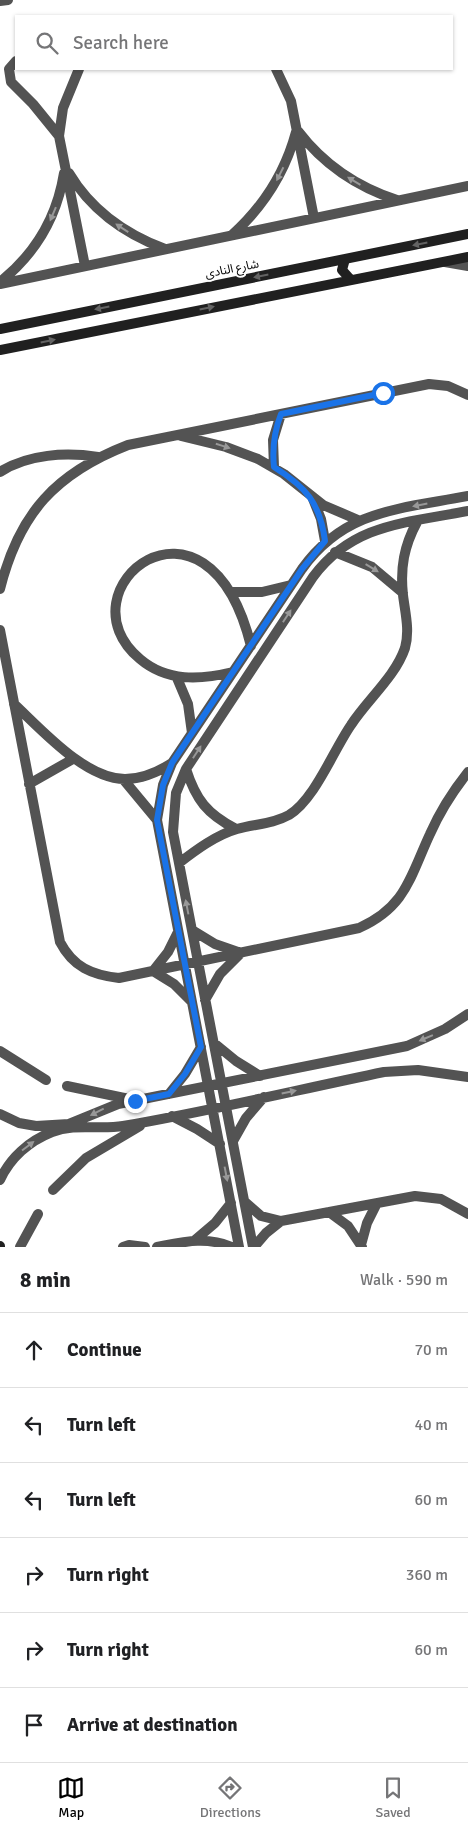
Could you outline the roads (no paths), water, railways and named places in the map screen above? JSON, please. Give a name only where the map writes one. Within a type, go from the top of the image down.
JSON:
[{"type":"street","points":[[0,1],[8,0]]},
{"type":"street","points":[[15,62],[9,69],[11,82],[34,104],[59,136]]},
{"type":"street","points":[[79,70],[63,108],[59,136],[85,266]]},
{"type":"street","points":[[276,70],[291,101],[314,218]]},
{"type":"street","points":[[297,129],[317,153],[341,174],[368,190],[398,200]]},
{"type":"street","points":[[232,235],[257,210],[274,185],[288,158],[297,129]]},
{"type":"street","points":[[65,167],[84,195],[108,218],[135,236],[166,249]]},
{"type":"street","points":[[0,283],[24,261],[44,232],[58,201],[65,167]]},
{"type":"street","points":[[457,188],[468,180]]},
{"type":"street","points":[[0,283],[468,186]]},
{"type":"street","name":"شارع النادى","points":[[0,329],[468,234]]},
{"type":"street","points":[[0,350],[468,256]]},
{"type":"street","points":[[345,259],[342,270],[350,279]]},
{"type":"street","points":[[444,262],[468,266]]},
{"type":"street","points":[[316,265],[323,273],[322,285]]},
{"type":"street","points":[[0,589],[15,543],[31,515],[58,484],[98,457],[128,445],[429,384],[448,386],[468,395]]},
{"type":"street","points":[[274,467],[273,440],[281,414]]},
{"type":"street","points":[[175,435],[226,447],[274,467],[294,481],[312,498],[334,512],[358,520]]},
{"type":"street","points":[[0,472],[15,464],[60,454],[98,457]]},
{"type":"street","points":[[240,1247],[157,820],[163,785],[172,763],[192,732],[291,585],[313,554],[325,541],[358,520],[379,513],[468,496]]},
{"type":"street","points":[[312,498],[321,519],[325,541]]},
{"type":"street","points":[[254,1247],[179,864],[172,819],[176,793],[186,769],[313,577],[335,552],[369,532],[468,511]]},
{"type":"street","points":[[179,864],[206,844],[236,829],[276,821],[288,815],[306,801],[351,724],[395,669],[402,656],[408,629],[403,593],[403,556],[408,538],[417,522]]},
{"type":"street","points":[[335,552],[372,567],[403,593]]},
{"type":"street","points":[[233,672],[205,677],[177,678],[147,665],[125,642],[116,618],[116,602],[121,587],[130,573],[142,562],[165,553],[181,554],[197,559],[222,579],[231,592],[243,618],[251,646]]},
{"type":"street","points":[[231,592],[262,592],[291,585]]},
{"type":"street","points":[[0,630],[50,891],[64,949],[73,961],[85,970],[100,976],[119,978],[359,928],[386,913],[403,895],[443,807],[468,772]]},
{"type":"street","points":[[177,678],[188,704],[192,732]]},
{"type":"street","points":[[14,704],[73,759],[123,779],[157,820]]},
{"type":"street","points":[[29,784],[73,759]]},
{"type":"street","points":[[123,779],[149,775],[172,763]]},
{"type":"street","points":[[186,769],[192,788],[203,806],[218,819],[236,829]]},
{"type":"street","points":[[192,930],[215,944],[242,952]]},
{"type":"street","points":[[153,970],[168,952],[178,931]]},
{"type":"street","points":[[205,1000],[220,974],[242,952]]},
{"type":"street","points":[[153,970],[174,984],[192,1002]]},
{"type":"street","points":[[0,1114],[20,1123],[52,1126],[69,1124],[109,1107],[135,1101],[407,1046],[445,1029],[468,1014]]},
{"type":"street","points":[[214,1043],[236,1061],[260,1076]]},
{"type":"street","points":[[169,1094],[185,1074],[201,1047]]},
{"type":"street","points":[[0,1051],[46,1080]]},
{"type":"street","points":[[0,1180],[13,1160],[24,1148],[53,1132],[69,1127],[113,1127],[392,1072],[418,1070],[468,1077]]},
{"type":"street","points":[[67,1086],[135,1101]]},
{"type":"street","points":[[233,1141],[246,1118],[264,1097]]},
{"type":"street","points":[[172,1116],[220,1144]]},
{"type":"street","points":[[53,1190],[86,1158],[147,1121]]},
{"type":"street","points":[[245,1202],[261,1216],[281,1221],[415,1196],[429,1197],[453,1204],[468,1214]]},
{"type":"street","points":[[194,1240],[215,1223],[231,1203]]},
{"type":"street","points":[[361,1246],[367,1223],[377,1203]]},
{"type":"street","points":[[329,1212],[348,1226],[361,1246]]},
{"type":"street","points":[[20,1247],[38,1214]]},
{"type":"street","points":[[254,1247],[266,1233],[281,1221]]},
{"type":"street","points":[[157,1247],[194,1240],[218,1242],[232,1247]]},
{"type":"street","points":[[123,1247],[129,1245],[145,1247]]}]
